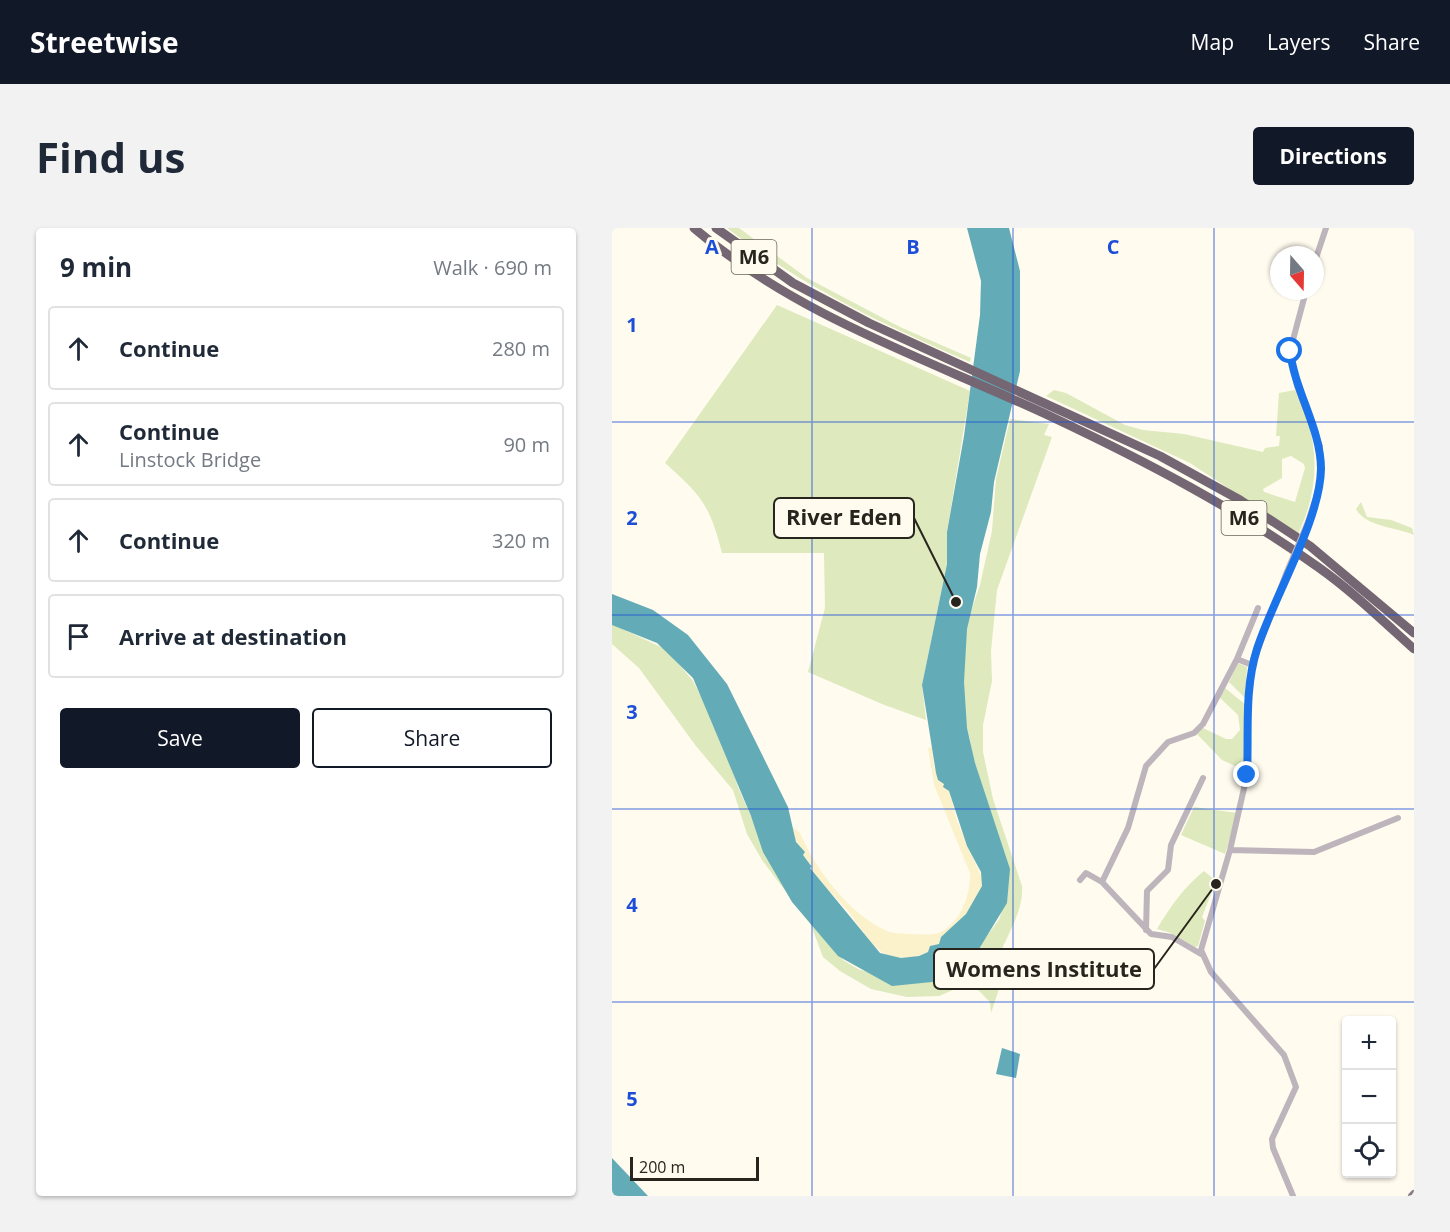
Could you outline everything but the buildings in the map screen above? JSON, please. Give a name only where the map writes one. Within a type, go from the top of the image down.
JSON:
[{"type":"highway","name":"M6","points":[[694,228],[786,294],[810,307],[867,336],[1053,417],[1159,469],[1235,512],[1318,567],[1414,650]]},
{"type":"highway","name":"M6","points":[[716,228],[793,283],[818,297],[869,323],[1160,456],[1240,500],[1310,546],[1414,633]]},
{"type":"street","points":[[1320,246],[1326,228]]},
{"type":"street","points":[[1293,1196],[1272,1139],[1296,1087],[1284,1055],[1211,972],[1201,954],[1201,945],[1230,850],[1247,775],[1248,703],[1252,664],[1308,522],[1320,485],[1320,446],[1297,386],[1290,351],[1304,300]]},
{"type":"street","points":[[1102,882],[1128,828],[1146,766],[1168,742],[1194,733],[1203,724],[1237,659],[1258,608]]},
{"type":"street","points":[[1237,659],[1252,664]]},
{"type":"street","points":[[1146,930],[1147,891],[1168,870],[1171,845],[1203,778]]},
{"type":"street","points":[[1230,850],[1314,852],[1398,818]]},
{"type":"street","points":[[1080,880],[1086,873],[1102,882],[1151,934],[1172,936],[1201,954]]},
{"type":"green space","points":[[727,228],[739,228],[807,278],[900,327],[971,358],[970,362],[844,303],[784,268]]},
{"type":"green space","points":[[777,305],[970,391],[947,532],[947,564],[922,685],[926,720],[808,672],[825,608],[824,553],[722,553],[713,523],[702,502],[696,493],[665,463]]},
{"type":"green space","points":[[1054,390],[1066,393],[1125,425],[1143,430],[1184,434],[1263,452],[1265,448],[1279,446],[1280,436],[1276,436],[1279,393],[1295,390],[1309,426],[1314,462],[1311,498],[1298,534],[1190,463],[1046,396]],"holes":[[[1291,456],[1304,464],[1305,468],[1295,502],[1264,492],[1263,489],[1282,478],[1282,459]]]},
{"type":"green space","points":[[1010,419],[1049,424],[1044,435],[1052,437],[997,590],[991,651],[992,681],[983,725],[983,752],[993,799],[1022,886],[1022,896],[1020,907],[995,967],[1004,974],[991,1013],[990,1002],[974,986],[960,987],[939,996],[907,997],[871,989],[840,971],[823,957],[811,925],[762,860],[747,834],[733,790],[696,746],[639,668],[612,644],[612,624],[667,650],[693,681],[723,739],[738,787],[756,828],[843,960],[858,969],[891,980],[967,962],[999,920],[1007,893],[975,776],[970,739],[961,709],[964,632],[980,585],[992,531],[996,479]]},
{"type":"green space","points":[[1361,502],[1367,517],[1391,520],[1412,528],[1414,535],[1367,520],[1356,509]]},
{"type":"green space","points":[[1238,663],[1247,667],[1245,698],[1229,682]]},
{"type":"green space","points":[[1225,688],[1246,705],[1244,770],[1222,760],[1196,733],[1203,728],[1226,739],[1232,739],[1240,730],[1238,715],[1219,697]]},
{"type":"green space","points":[[1194,807],[1237,813],[1225,854],[1181,835]]},
{"type":"green space","points":[[1204,871],[1216,881],[1202,917],[1205,921],[1198,946],[1195,947],[1171,933],[1157,929],[1178,898]]},
{"type":"sand","points":[[932,747],[934,767],[949,791],[957,821],[982,878],[982,886],[966,914],[941,937],[939,944],[930,946],[928,952],[913,958],[900,959],[879,950],[847,910],[813,874],[809,868],[810,864],[803,855],[802,848],[796,843],[793,827],[800,833],[815,862],[835,889],[860,914],[887,931],[895,933],[925,935],[941,932],[954,921],[967,898],[970,873],[934,785],[928,748]]},
{"type":"water","points":[[967,228],[1009,228],[1020,271],[1020,371],[980,554],[977,587],[967,629],[964,682],[967,728],[975,763],[1010,869],[1007,903],[968,967],[952,980],[892,986],[838,956],[792,902],[763,852],[751,816],[693,678],[657,643],[612,625],[612,594],[653,610],[688,635],[727,684],[788,807],[796,842],[805,852],[803,855],[812,867],[810,868],[880,953],[901,958],[919,956],[928,952],[930,946],[939,944],[941,937],[966,914],[982,886],[981,872],[967,846],[949,791],[938,780],[922,685],[947,564],[947,532],[964,436],[980,315],[981,281]]},
{"type":"water","points":[[1002,1048],[1020,1054],[1016,1078],[996,1074]]},
{"type":"water","points":[[612,1158],[648,1196],[612,1196]]},
{"type":"place","name":"River Eden","points":[[956,602]]},
{"type":"place","name":"Womens Institute","points":[[1216,884]]},
{"type":"route","points":[[1247,775],[1248,703],[1252,664],[1308,522],[1320,485],[1320,446],[1297,386],[1290,351]]}]
